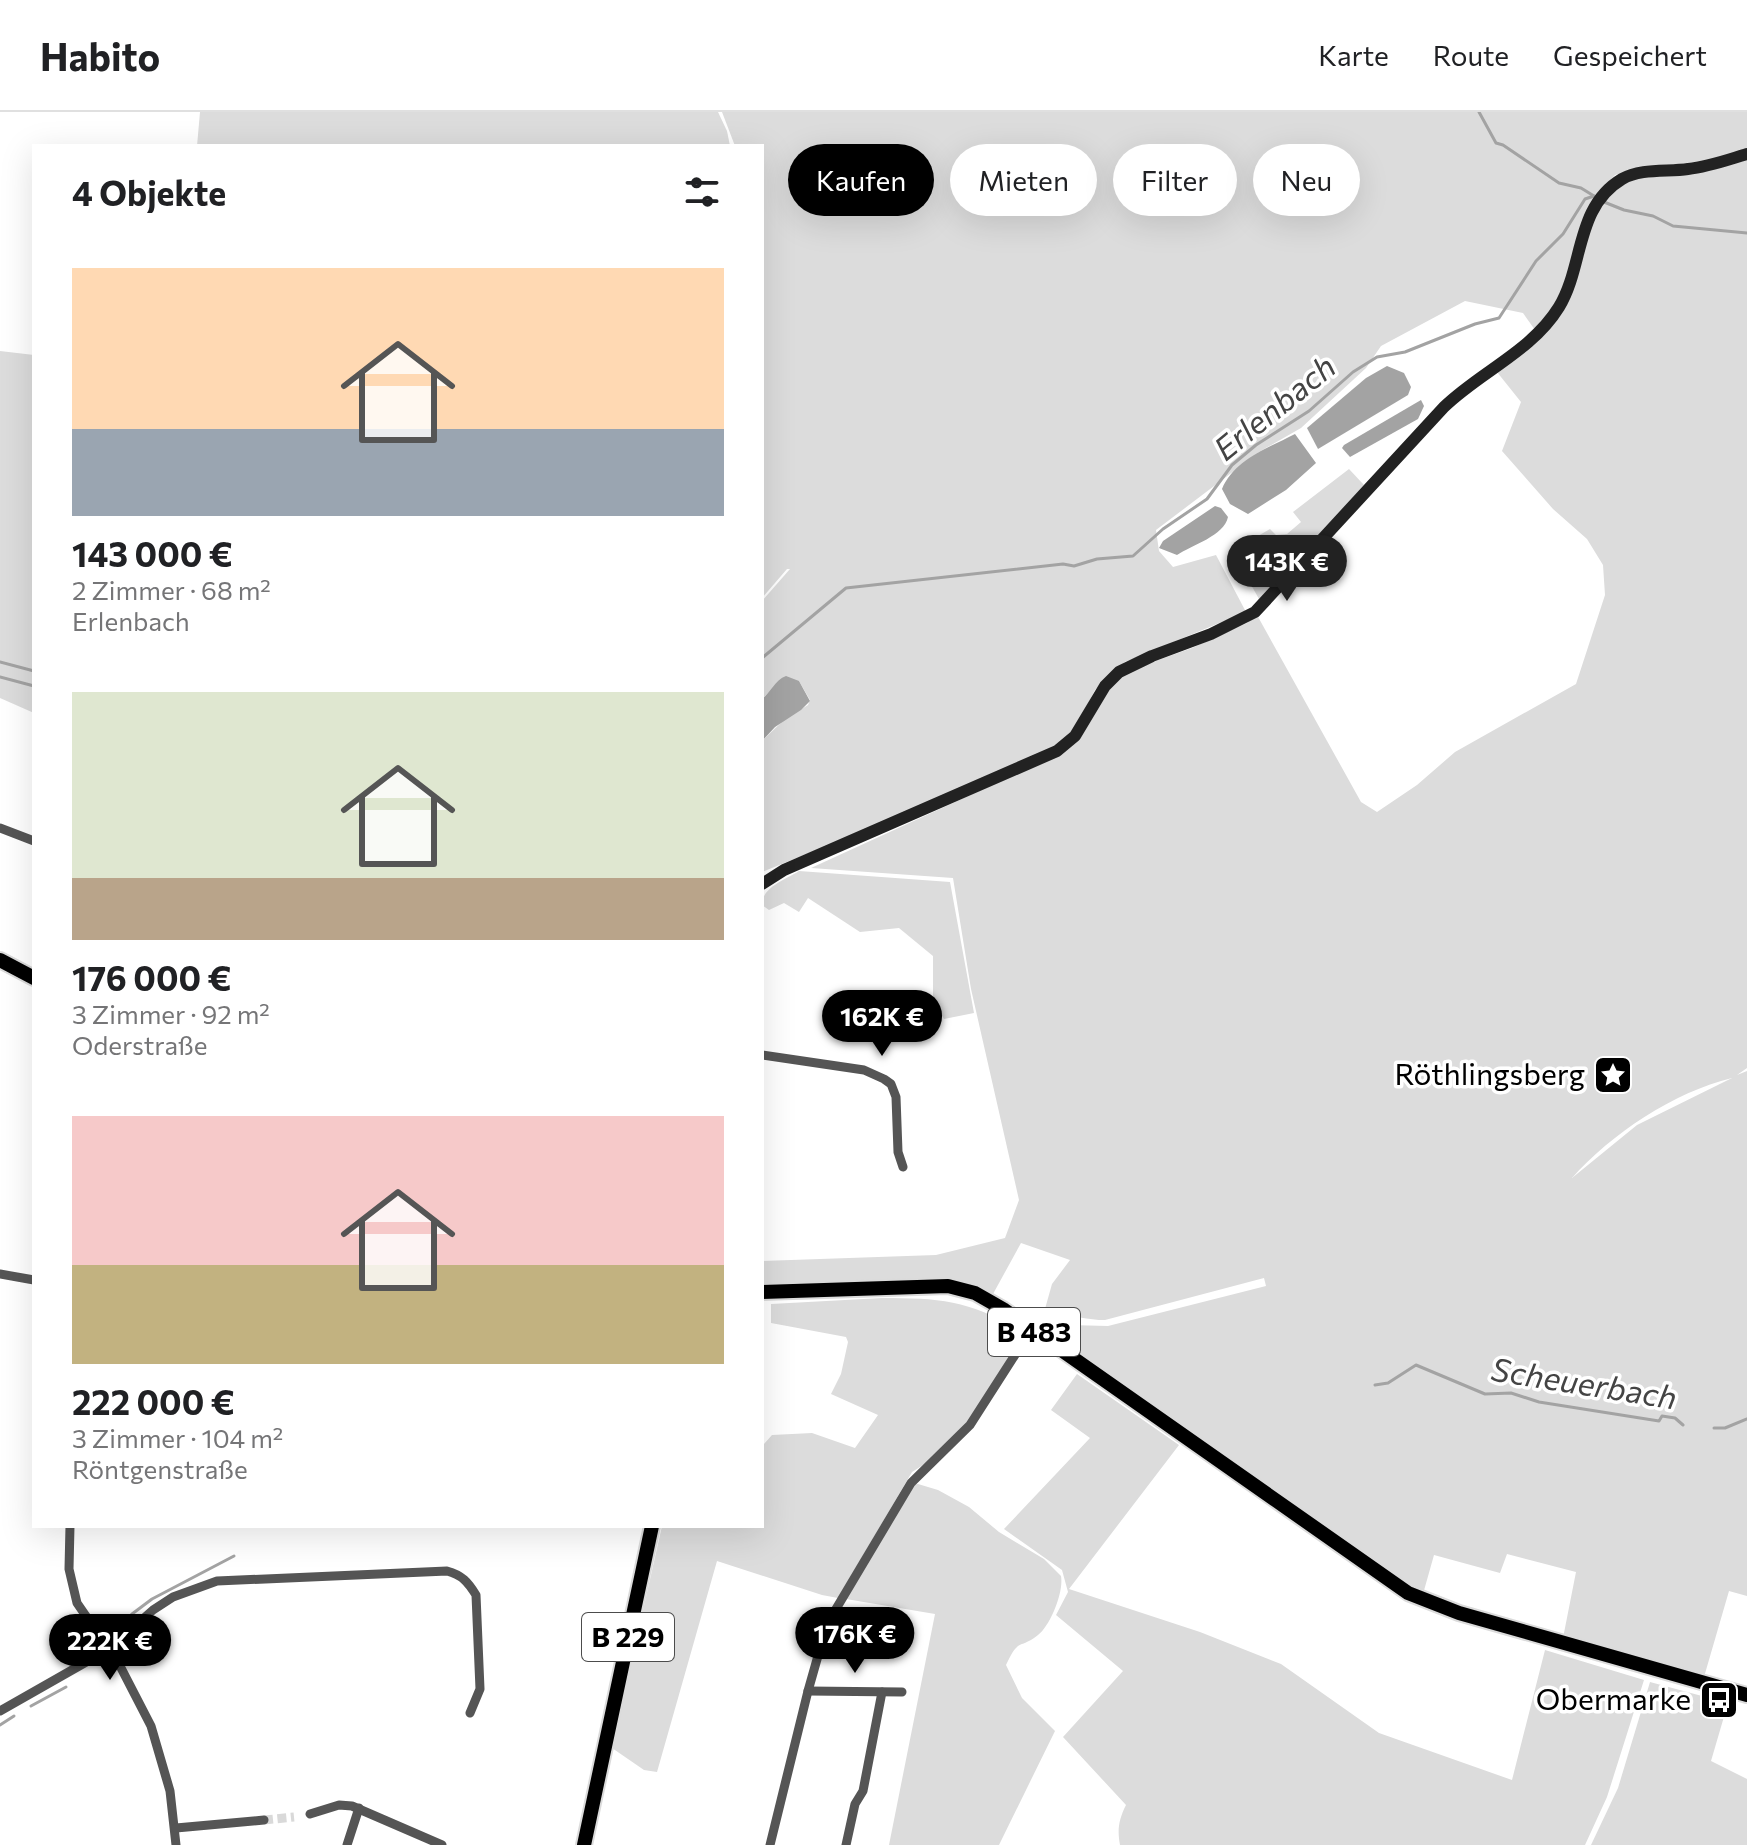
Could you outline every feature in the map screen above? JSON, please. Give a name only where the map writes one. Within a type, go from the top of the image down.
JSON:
[{"type":"main road","points":[[0,960],[32,977]]},
{"type":"main road","name":"B 483","points":[[764,1292],[948,1286],[981,1296],[1396,1586],[1436,1606],[1747,1695]]},
{"type":"main road","name":"B 229","points":[[584,1845],[652,1528]]},
{"type":"street","points":[[764,883],[784,870],[1057,751],[1075,736],[1105,686],[1119,672],[1255,612],[1456,395],[1493,371],[1551,318],[1566,294],[1598,201],[1622,179],[1635,174],[1700,167],[1747,154]]},
{"type":"street","points":[[0,828],[32,840]]},
{"type":"street","points":[[764,1055],[864,1070],[891,1084],[896,1097],[898,1152],[903,1167]]},
{"type":"street","points":[[0,1274],[32,1280]]},
{"type":"street","points":[[770,1845],[827,1624],[905,1492],[917,1476],[970,1425],[1031,1330]]},
{"type":"street","points":[[70,1528],[69,1569],[77,1603],[135,1692],[155,1736],[168,1782],[176,1845]]},
{"type":"street","points":[[0,1711],[109,1649],[153,1610],[173,1597],[217,1581],[447,1571],[469,1582],[476,1595],[480,1689],[470,1713]]},
{"type":"street","points":[[808,1691],[902,1692]]},
{"type":"street","points":[[846,1845],[855,1804],[863,1791],[882,1692]]},
{"type":"street","points":[[310,1814],[339,1805],[359,1808],[442,1845]]},
{"type":"street","points":[[347,1845],[359,1808]]},
{"type":"street","points":[[176,1828],[264,1820]]},
{"type":"shaded area","points":[[200,112],[718,112],[730,144],[197,144]]},
{"type":"shaded area","points":[[722,112],[1747,112],[1747,151],[1712,160],[1634,169],[1615,175],[1591,201],[1566,282],[1554,308],[1535,330],[1523,313],[1465,301],[1381,346],[1366,368],[1301,428],[1259,452],[1156,530],[1159,551],[1173,567],[1216,555],[1246,612],[1125,662],[1095,690],[1074,730],[1054,747],[764,871],[764,739],[784,720],[808,705],[810,700],[799,681],[776,685],[764,697],[764,599],[790,569],[764,596],[764,144],[734,144]]},
{"type":"shaded area","points":[[1747,157],[1747,1068],[1737,1075],[1747,1071],[1747,1596],[1729,1591],[1704,1677],[1563,1638],[1576,1572],[1507,1554],[1500,1573],[1434,1555],[1423,1594],[1398,1580],[1047,1331],[1052,1327],[1069,1325],[1108,1326],[1266,1286],[1264,1278],[1105,1320],[1043,1316],[1052,1284],[1070,1260],[1021,1243],[993,1294],[972,1284],[940,1278],[764,1285],[764,1261],[936,1255],[1005,1238],[1019,1200],[971,989],[953,878],[811,868],[1060,754],[1116,681],[1133,669],[1192,648],[1247,623],[1257,615],[1361,802],[1377,812],[1417,785],[1455,752],[1576,684],[1605,595],[1603,565],[1587,539],[1553,509],[1502,451],[1521,402],[1497,372],[1540,337],[1601,203],[1623,181]],"holes":[[[1732,1078],[1637,1125],[1572,1178],[1605,1146],[1645,1117],[1688,1093]]]},
{"type":"shaded area","points":[[0,351],[32,355],[32,712],[0,698]]},
{"type":"shaded area","points":[[1387,366],[1404,373],[1411,387],[1408,395],[1318,449],[1307,428],[1366,378]]},
{"type":"shaded area","points":[[1421,400],[1424,406],[1418,419],[1350,457],[1342,448],[1344,445]]},
{"type":"shaded area","points":[[1295,434],[1316,463],[1286,490],[1248,514],[1230,504],[1222,489],[1235,470],[1253,456]]},
{"type":"shaded area","points":[[1349,469],[1364,485],[1259,599],[1232,551],[1270,529],[1276,535],[1287,534],[1301,522],[1293,512]]},
{"type":"shaded area","points":[[1215,506],[1228,517],[1214,535],[1177,555],[1159,548],[1163,541]]},
{"type":"shaded area","points":[[786,676],[799,681],[810,701],[764,739],[764,697]]},
{"type":"shaded area","points":[[799,871],[950,882],[974,1013],[944,1019],[933,999],[933,956],[899,928],[860,932],[808,898],[799,912],[784,903],[769,910],[764,906],[764,897],[781,881]]},
{"type":"shaded area","points":[[882,1298],[938,1300],[986,1313],[1021,1332],[1021,1336],[976,1412],[946,1446],[912,1472],[838,1598],[717,1561],[657,1772],[644,1770],[612,1748],[662,1528],[764,1528],[764,1444],[772,1435],[812,1433],[855,1448],[878,1415],[831,1394],[841,1374],[848,1342],[846,1337],[771,1323],[771,1304]]},
{"type":"shaded area","points":[[1077,1374],[1179,1445],[1069,1589],[1200,1632],[1281,1664],[1379,1733],[1512,1780],[1545,1650],[1644,1680],[1607,1797],[1585,1845],[1120,1845],[1119,1824],[1126,1805],[1063,1737],[1123,1671],[1056,1615],[1068,1592],[1062,1570],[1004,1529],[1090,1438],[1051,1410]]},
{"type":"shaded area","points":[[913,1485],[938,1490],[969,1507],[999,1532],[1044,1559],[1061,1576],[1058,1599],[1043,1631],[1017,1647],[1006,1665],[1022,1698],[1055,1731],[999,1845],[889,1845],[935,1614],[846,1599]]},
{"type":"shaded area","points":[[1650,1682],[1728,1703],[1711,1761],[1747,1779],[1747,1845],[1591,1845],[1618,1788]]},
{"type":"waterway","points":[[1479,112],[1496,143],[1559,183],[1581,188],[1594,196]]},
{"type":"waterway","name":"Erlenbach","points":[[764,656],[846,588],[1063,564],[1074,566],[1097,559],[1133,556],[1163,529],[1207,499],[1232,465],[1256,445],[1309,411],[1353,372],[1377,357],[1405,352],[1475,324],[1499,318],[1536,261],[1563,234],[1585,199],[1594,196]]},
{"type":"waterway","name":"Erlenbach","points":[[1604,202],[1653,216],[1673,226],[1747,233]]},
{"type":"waterway","name":"Erlenbach","points":[[0,662],[32,670]]},
{"type":"waterway","points":[[0,677],[32,685]]},
{"type":"waterway","name":"Scheuerbach","points":[[1375,1385],[1388,1383],[1416,1365],[1485,1394],[1511,1393],[1539,1402],[1659,1421],[1662,1416],[1675,1418],[1683,1425]]},
{"type":"waterway","name":"Scheuerbach","points":[[1714,1428],[1725,1428],[1747,1419]]},
{"type":"waterway","points":[[111,1636],[152,1599],[234,1556]]},
{"type":"waterway","points":[[31,1706],[66,1687]]},
{"type":"waterway","points":[[0,1725],[14,1716]]},
{"type":"tunnel","points":[[264,1820],[294,1817]]},
{"type":"place","name":"Röthlingsberg","points":[[1613,1075]]},
{"type":"place","name":"Obermarke","points":[[1719,1700]]}]
